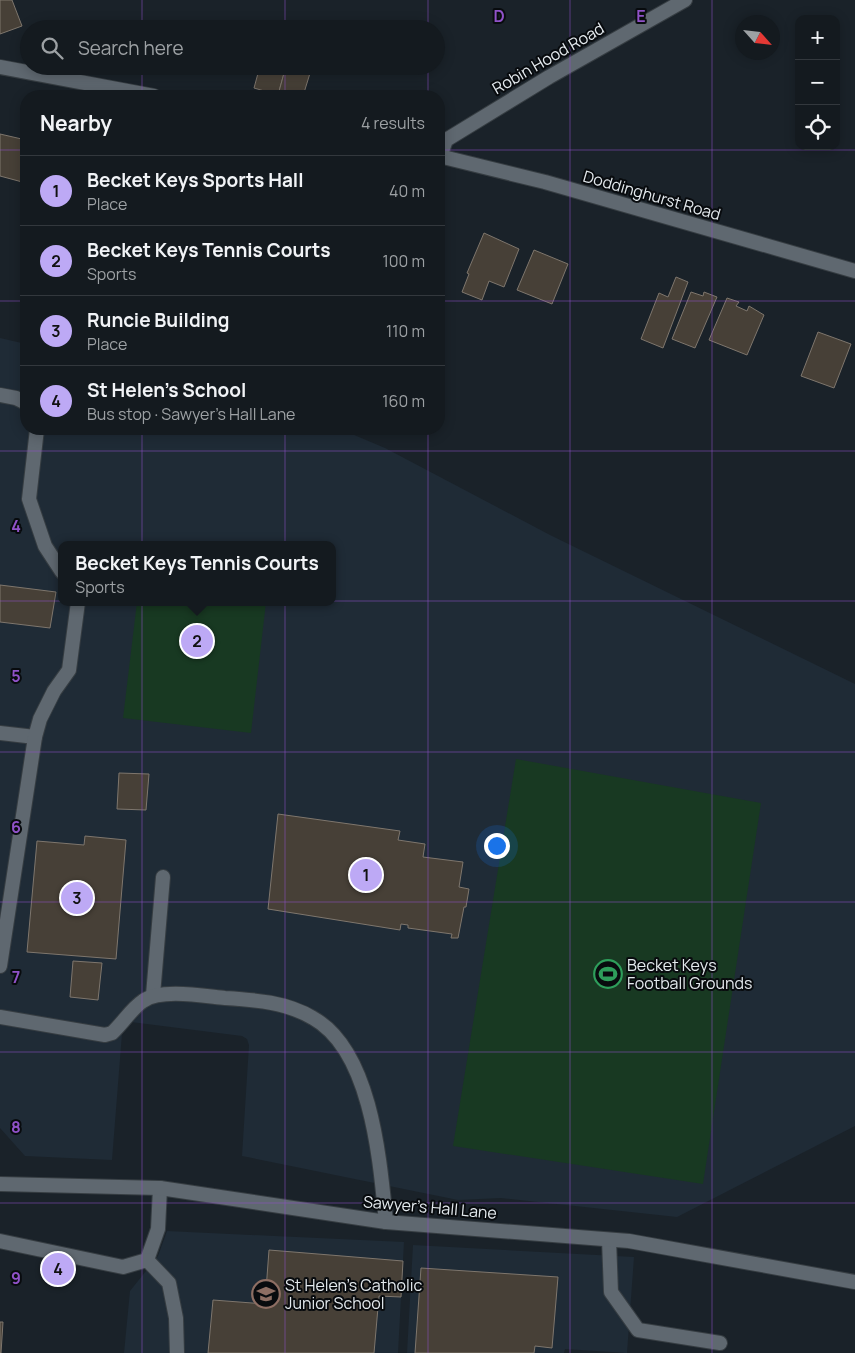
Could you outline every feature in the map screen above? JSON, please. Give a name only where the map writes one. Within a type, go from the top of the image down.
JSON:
[{"type":"street","name":"Robin Hood Road","points":[[445,142],[446,140],[549,76],[684,0]]},
{"type":"street","points":[[0,67],[20,71]]},
{"type":"street","points":[[42,75],[122,90]]},
{"type":"street","name":"Doddinghurst Road","points":[[445,158],[545,182],[855,272]]},
{"type":"street","points":[[0,395],[20,400]]},
{"type":"street","points":[[36,435],[29,499],[45,546],[58,566]]},
{"type":"street","points":[[0,966],[35,737],[43,712],[54,691],[69,670],[77,606]]},
{"type":"street","points":[[0,733],[35,737]]},
{"type":"street","points":[[153,995],[162,878]]},
{"type":"street","points":[[0,1017],[105,1035],[112,1033],[143,1001],[153,995],[170,994],[256,1000],[288,1006],[314,1018],[334,1033],[354,1066],[372,1115],[378,1146],[386,1222]]},
{"type":"street","name":"Sawyer's Hall Lane","points":[[0,1184],[160,1188],[386,1222],[629,1241],[855,1282]]},
{"type":"street","points":[[147,1260],[158,1229],[160,1188]]},
{"type":"street","points":[[609,1240],[611,1292],[638,1330],[720,1343]]},
{"type":"street","points":[[0,1241],[123,1267],[147,1260]]},
{"type":"street","points":[[147,1260],[169,1283],[176,1318],[177,1353]]},
{"type":"shaded area","points":[[0,338],[20,343],[20,435],[354,435],[385,448],[550,535],[855,684],[855,1126],[677,1217],[501,1198],[458,1200],[242,1156],[249,1045],[247,1039],[242,1036],[123,1021],[112,1160],[25,1156],[0,1128]]},
{"type":"shaded area","name":"St Helen's Catholic Junior School","points":[[167,1231],[404,1242],[398,1353],[124,1353],[130,1291],[158,1256]]},
{"type":"shaded area","points":[[413,1245],[634,1257],[627,1353],[565,1349],[564,1353],[407,1353]]},
{"type":"green space","points":[[137,606],[266,606],[251,733],[123,718]]},
{"type":"green space","name":"Becket Keys Football Grounds","points":[[516,759],[761,803],[703,1184],[453,1146]]},
{"type":"building","points":[[0,0],[12,0],[20,21],[20,27],[0,34]]},
{"type":"building","points":[[258,75],[284,75],[279,90],[254,88]]},
{"type":"building","points":[[284,75],[309,75],[305,90],[279,90]]},
{"type":"building","points":[[0,134],[20,139],[20,181],[0,176]]},
{"type":"building","points":[[484,233],[519,249],[504,287],[489,281],[482,300],[462,292],[469,274],[467,273]]},
{"type":"building","points":[[534,250],[568,264],[552,304],[517,290]]},
{"type":"building","points":[[676,277],[688,282],[663,348],[641,339],[659,293],[668,297]]},
{"type":"building","points":[[691,292],[703,296],[704,292],[717,297],[695,348],[672,339]]},
{"type":"building","points":[[727,298],[739,302],[736,306],[747,311],[749,306],[764,315],[747,355],[709,340]]},
{"type":"building","points":[[818,332],[851,344],[834,388],[801,376]]},
{"type":"building","points":[[0,585],[56,592],[50,628],[0,622]]},
{"type":"building","points":[[119,773],[149,774],[146,810],[117,809]]},
{"type":"building","points":[[278,814],[400,831],[398,840],[425,844],[423,857],[463,862],[459,887],[469,889],[458,938],[451,938],[452,934],[408,928],[408,925],[401,924],[400,930],[268,909]]},
{"type":"building","points":[[85,836],[126,840],[116,959],[27,952],[37,841],[84,845]]},
{"type":"building","points":[[73,961],[102,963],[98,1000],[70,997]]},
{"type":"building","points":[[269,1250],[403,1261],[401,1297],[379,1296],[374,1353],[208,1353],[213,1300],[265,1304]]},
{"type":"building","points":[[421,1268],[558,1277],[552,1348],[535,1346],[534,1353],[415,1353]]},
{"type":"building","points":[[0,1322],[3,1322],[1,1353],[0,1353]]},
{"type":"place","name":"Becket Keys Tennis Courts","points":[[197,641]]},
{"type":"place","name":"Becket Keys Sports Hall","points":[[366,875]]},
{"type":"place","name":"Runcie Building","points":[[77,898]]},
{"type":"place","name":"Becket Keys Football Grounds","points":[[608,974]]},
{"type":"place","name":"St Helen's School","points":[[58,1269]]},
{"type":"place","name":"St Helen's Catholic Junior School","points":[[266,1294]]}]
